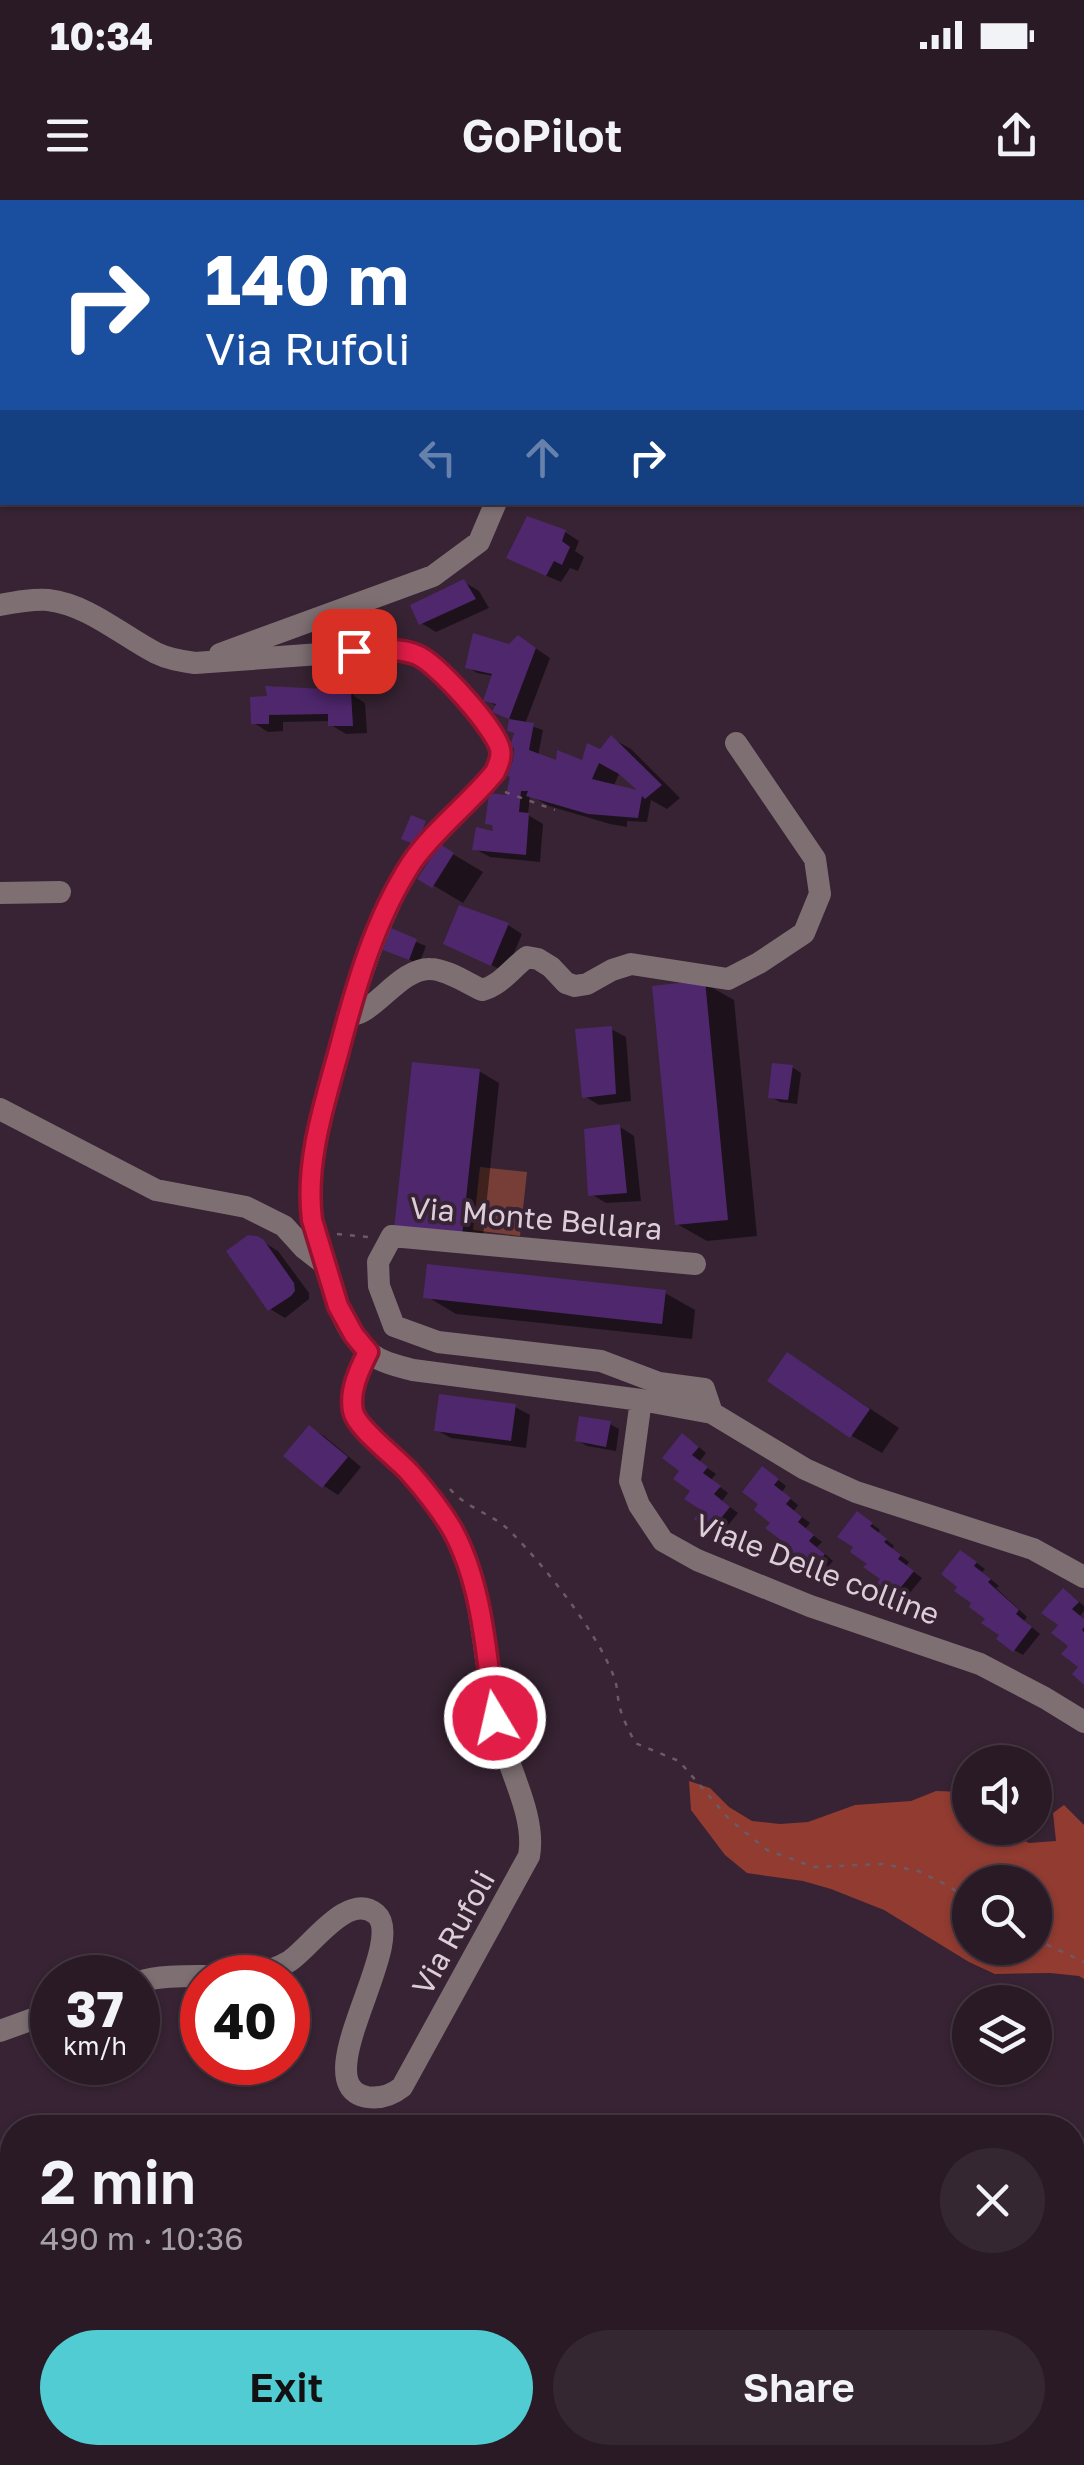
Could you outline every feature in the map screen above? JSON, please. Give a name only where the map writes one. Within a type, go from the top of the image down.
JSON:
[{"type":"street","points":[[194,663],[433,576],[478,542],[495,505]]},
{"type":"street","points":[[0,605],[32,600],[66,604],[155,653],[194,663],[390,649],[419,656],[453,685],[485,722],[500,748],[495,772],[414,859],[382,920],[348,1016],[314,1148],[310,1206],[316,1232],[338,1306],[368,1352],[388,1364],[413,1370],[712,1413],[806,1469],[856,1492],[1033,1550],[1084,1577]]},
{"type":"street","points":[[348,1016],[364,1011],[391,988],[429,969],[482,990],[495,986],[527,958],[551,967],[566,984],[575,986],[631,964],[728,979],[804,933],[820,894],[816,859],[736,743]]},
{"type":"street","points":[[0,892],[60,892]]},
{"type":"street","points":[[0,1109],[156,1190],[246,1207],[284,1226],[327,1266]]},
{"type":"street","name":"Via Monte Bellara","points":[[695,1264],[392,1236],[378,1262],[379,1286],[394,1326],[438,1342],[601,1361],[660,1383],[704,1389],[712,1413]]},
{"type":"street","name":"Via Rufoli","points":[[160,1977],[244,1975],[272,1970],[291,1960],[344,1914],[363,1909],[372,1912],[383,1926],[382,1945],[354,2026],[347,2075],[352,2088],[362,2096],[392,2094],[402,2087],[529,1856],[530,1832],[495,1718],[480,1617],[464,1555],[433,1502],[409,1472],[356,1422],[352,1410],[356,1375],[368,1352]]},
{"type":"street","name":"Viale Delle colline","points":[[642,1400],[630,1481],[638,1504],[663,1541],[697,1560],[810,1606],[980,1664],[1084,1722]]},
{"type":"street","points":[[0,2030],[30,2020]]},
{"type":"path","points":[[485,785],[555,810]]},
{"type":"path","points":[[316,1232],[390,1240]]},
{"type":"path","points":[[450,1488],[461,1501],[498,1520],[560,1589],[615,1678],[620,1710],[635,1743],[679,1760],[730,1819],[767,1850],[814,1867],[883,1864],[918,1871],[952,1888]]},
{"type":"path","points":[[1052,1947],[1084,1962]]},
{"type":"shaded area","points":[[480,1167],[527,1172],[520,1236],[473,1230]]},
{"type":"shaded area","points":[[689,1781],[710,1788],[729,1807],[752,1821],[780,1824],[808,1822],[855,1805],[911,1801],[936,1791],[952,1792],[952,1845],[1052,1845],[1056,1841],[1053,1813],[1064,1805],[1084,1825],[1084,1979],[1050,1973],[995,1974],[976,1965],[1052,1965],[1052,1865],[952,1865],[952,1952],[884,1910],[803,1881],[747,1873],[725,1855],[691,1810]]},
{"type":"building","points":[[527,516],[566,530],[562,541],[570,547],[562,565],[554,561],[546,576],[506,558]]},
{"type":"building","points":[[464,579],[476,599],[419,625],[410,605]]},
{"type":"building","points":[[473,633],[509,644],[518,635],[536,648],[509,719],[492,712],[496,704],[483,701],[492,674],[465,668]]},
{"type":"building","points":[[340,680],[340,691],[351,692],[353,726],[328,726],[328,714],[269,715],[269,724],[251,724],[250,697],[267,696],[265,686],[326,689],[326,681]]},
{"type":"building","points":[[509,719],[534,723],[529,750],[556,760],[557,750],[582,760],[587,743],[600,749],[611,735],[662,785],[645,799],[642,796],[638,818],[588,814],[526,796],[528,791],[521,791],[519,812],[529,813],[526,855],[472,850],[476,827],[493,831],[492,825],[485,824],[489,793],[506,795],[514,748],[510,746],[514,733],[507,731]],"holes":[[[599,763],[637,790],[592,779]]]},
{"type":"building","points":[[411,815],[426,821],[416,845],[401,839]]},
{"type":"building","points":[[440,844],[454,853],[432,888],[417,879]]},
{"type":"building","points":[[459,905],[509,923],[491,966],[443,944]]},
{"type":"building","points":[[391,928],[417,939],[409,960],[383,950]]},
{"type":"building","points":[[705,980],[728,1220],[675,1225],[652,986]]},
{"type":"building","points":[[612,1026],[616,1094],[582,1098],[575,1029]]},
{"type":"building","points":[[412,1062],[480,1069],[462,1236],[394,1229]]},
{"type":"building","points":[[772,1063],[793,1065],[788,1100],[768,1098]]},
{"type":"building","points":[[620,1124],[627,1193],[588,1196],[584,1129]]},
{"type":"building","points":[[248,1235],[263,1239],[294,1283],[291,1296],[268,1311],[226,1251]]},
{"type":"building","points":[[427,1264],[666,1290],[662,1324],[423,1298]]},
{"type":"building","points":[[787,1352],[870,1409],[850,1438],[767,1381]]},
{"type":"building","points":[[439,1394],[516,1404],[511,1441],[434,1431]]},
{"type":"building","points":[[579,1416],[611,1421],[606,1447],[575,1441]]},
{"type":"building","points":[[309,1425],[348,1457],[322,1488],[283,1456]]},
{"type":"building","points":[[682,1433],[699,1447],[692,1455],[708,1467],[703,1473],[721,1486],[714,1494],[730,1507],[710,1532],[694,1519],[701,1510],[684,1499],[690,1491],[673,1479],[679,1471],[662,1458]]},
{"type":"building","points":[[762,1466],[779,1479],[774,1485],[791,1498],[786,1504],[802,1517],[798,1522],[814,1535],[809,1541],[825,1554],[805,1578],[789,1565],[794,1559],[777,1547],[782,1541],[765,1528],[770,1523],[754,1510],[758,1504],[742,1492]]},
{"type":"building","points":[[857,1511],[901,1555],[898,1559],[914,1571],[893,1597],[877,1583],[880,1579],[863,1567],[867,1564],[850,1552],[853,1547],[837,1537]]},
{"type":"building","points":[[960,1550],[977,1562],[974,1566],[991,1579],[988,1582],[1032,1627],[1013,1652],[996,1639],[999,1635],[981,1623],[985,1619],[969,1607],[971,1603],[954,1591],[957,1587],[941,1574]]},
{"type":"building","points":[[1063,1588],[1079,1602],[1072,1609],[1084,1619],[1084,1685],[1072,1674],[1078,1667],[1061,1654],[1068,1646],[1051,1633],[1058,1625],[1041,1613]]},
{"type":"route","points":[[354,651],[390,649],[428,661],[485,722],[500,748],[495,772],[414,859],[382,920],[363,967],[320,1117],[310,1206],[338,1306],[368,1352],[356,1375],[352,1410],[356,1422],[409,1472],[450,1527],[464,1555],[482,1632],[495,1718]]}]
